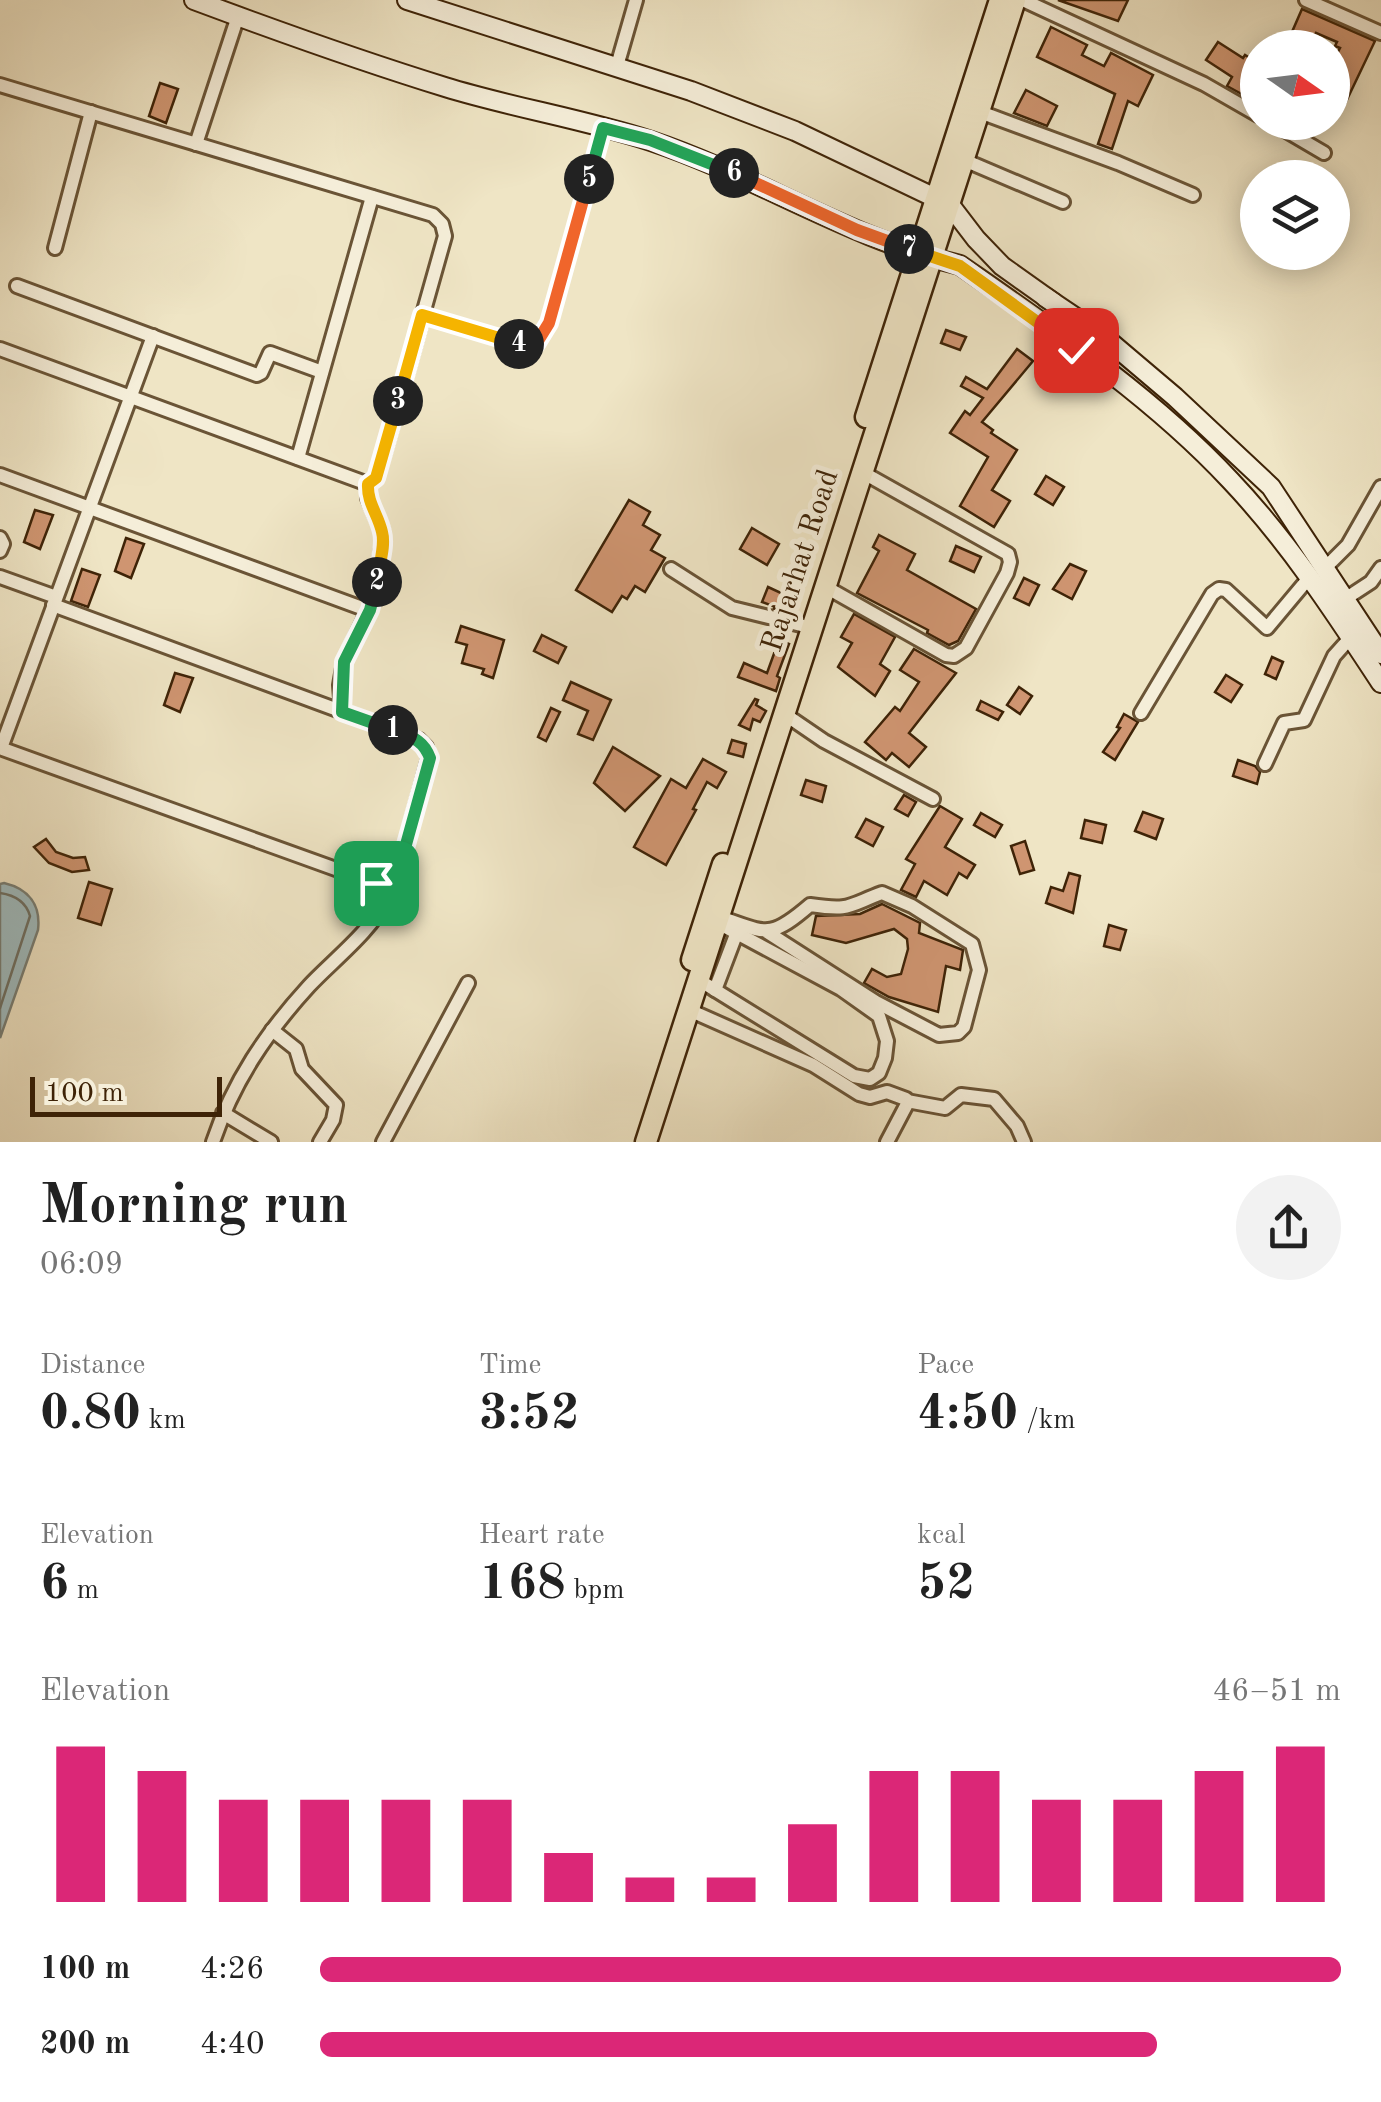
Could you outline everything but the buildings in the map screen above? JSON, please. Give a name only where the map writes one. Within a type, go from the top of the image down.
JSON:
[{"type":"main road","points":[[194,0],[446,88],[650,140],[741,175],[857,230],[960,266],[1186,436],[1232,481],[1290,550],[1308,579],[1338,603],[1381,654]]},
{"type":"main road","points":[[408,0],[617,66],[795,131],[943,201],[987,262],[1103,336],[1272,487],[1326,568],[1351,637],[1381,683]]},
{"type":"main road","name":"Rajarhat Road","points":[[646,1142],[688,1010],[707,985],[720,921],[801,625],[943,201],[1000,0]]},
{"type":"main road","name":"Rajarhat Road","points":[[943,201],[964,160],[1015,0]]},
{"type":"main road","name":"Rajarhat Road","points":[[633,1142],[720,921],[862,472],[925,256]]},
{"type":"street","points":[[617,66],[636,0]]},
{"type":"street","points":[[1023,0],[1240,105]]},
{"type":"street","points":[[1306,0],[1381,33]]},
{"type":"street","points":[[196,144],[238,16]]},
{"type":"street","points":[[0,85],[433,215],[442,224],[444,236],[376,478],[368,484]]},
{"type":"street","points":[[55,248],[91,112]]},
{"type":"street","points":[[980,112],[1118,163],[1193,196]]},
{"type":"street","points":[[422,315],[525,346],[536,344],[549,323],[603,128]]},
{"type":"street","points":[[1302,140],[1324,153]]},
{"type":"street","points":[[964,160],[1063,202]]},
{"type":"street","points":[[298,458],[372,197]]},
{"type":"street","points":[[17,286],[257,375],[270,353],[322,372]]},
{"type":"street","points":[[153,336],[0,748],[376,883],[386,893],[378,911],[272,1030],[232,1090],[213,1142]]},
{"type":"street","points":[[0,349],[368,484]]},
{"type":"street","points":[[824,586],[954,656],[966,648],[1008,574],[1008,554],[862,472]]},
{"type":"street","points":[[0,474],[370,610]]},
{"type":"street","points":[[342,712],[344,662],[376,596],[383,541],[368,498],[368,484]]},
{"type":"street","points":[[1326,568],[1348,545],[1381,486]]},
{"type":"street","points":[[0,538],[0,551]]},
{"type":"street","points":[[1338,603],[1372,582],[1381,568]]},
{"type":"street","points":[[671,569],[732,608],[801,625]]},
{"type":"street","points":[[1,579],[419,740],[430,758],[402,859],[396,871],[376,883]]},
{"type":"street","points":[[1141,713],[1212,594],[1226,590],[1266,628],[1308,579]]},
{"type":"street","points":[[1265,764],[1284,723],[1304,720],[1334,656],[1351,637]]},
{"type":"street","points":[[783,713],[824,740],[933,798]]},
{"type":"street","points":[[720,921],[767,932],[876,1002],[939,1035],[958,1033],[964,1027],[979,970],[972,944],[912,906],[882,893],[859,905],[840,909],[810,904],[784,927],[767,932]]},
{"type":"street","points":[[707,985],[854,1076],[870,1079],[878,1073],[887,1041],[879,1016],[840,989],[720,921]]},
{"type":"street","points":[[383,1142],[468,983]]},
{"type":"street","points":[[688,1010],[799,1058],[859,1094],[870,1097],[887,1092],[907,1101],[945,1108],[961,1094],[994,1099],[1021,1132],[1024,1142]]},
{"type":"street","points":[[272,1030],[296,1049],[302,1069],[336,1105],[333,1120],[320,1142]]},
{"type":"street","points":[[887,1142],[907,1101]]},
{"type":"street","points":[[223,1113],[271,1142]]},
{"type":"water","points":[[0,884],[32,899],[38,930],[0,1038]]},
{"type":"route","points":[[376,883],[396,871],[402,859],[430,758],[419,740],[342,712],[341,673],[350,645],[376,596],[383,541],[368,498],[368,484],[376,478],[422,315],[525,346],[536,344],[542,336],[549,323],[603,128],[650,140],[741,175],[857,230],[960,266],[1076,350]]}]
